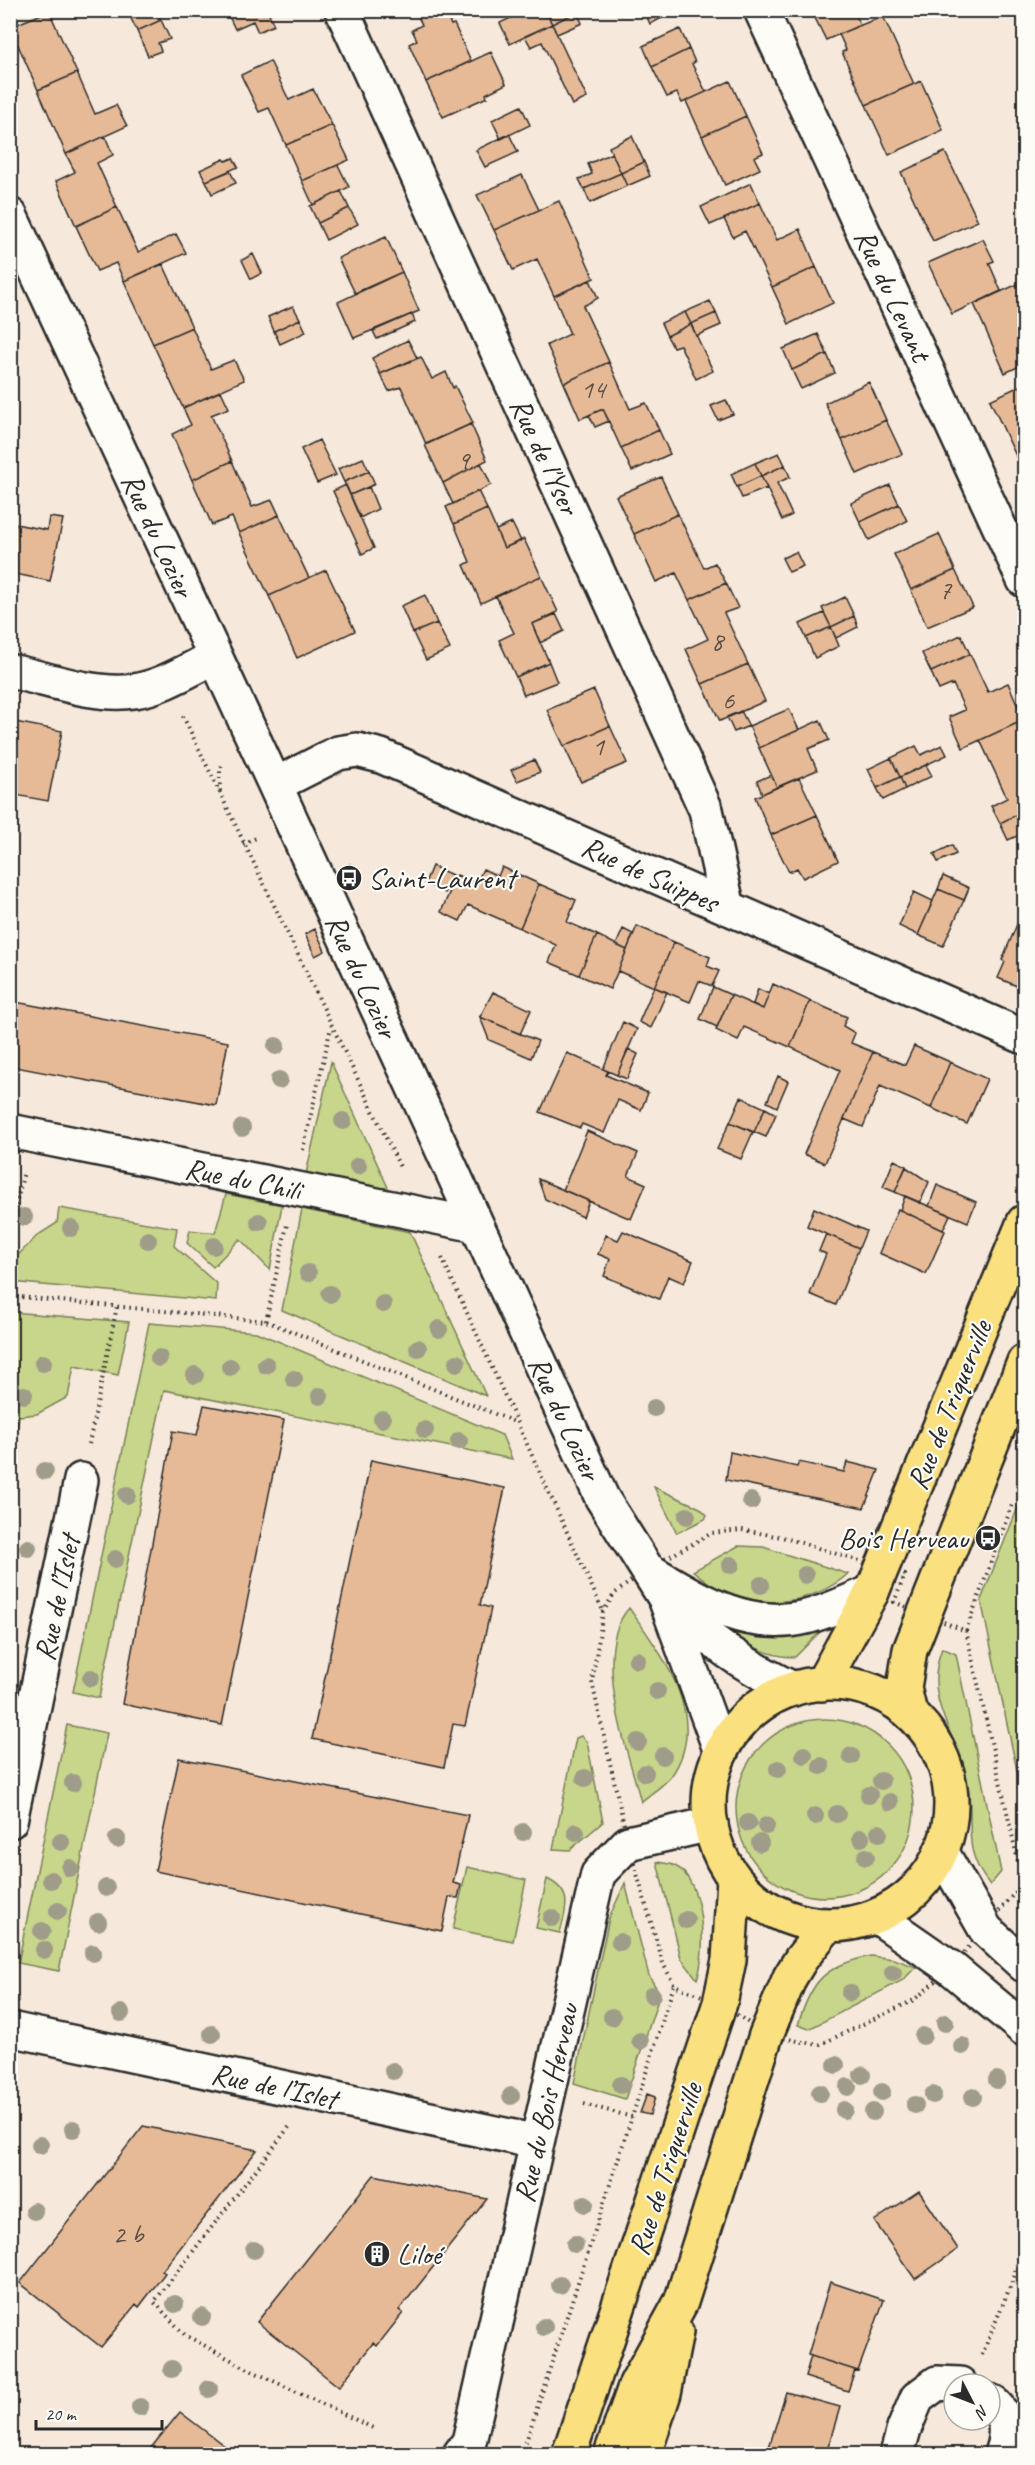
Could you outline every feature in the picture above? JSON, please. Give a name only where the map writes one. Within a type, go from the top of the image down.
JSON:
[{"type":"main road","name":"Rue de Triquerville","points":[[808,1686],[877,1580],[1024,1222]]},
{"type":"main road","name":"Rue de Triquerville","points":[[909,1713],[904,1688],[905,1670],[924,1614],[1024,1362]]},
{"type":"main road","points":[[846,1684],[890,1699],[909,1713],[933,1742],[948,1777],[951,1815],[941,1851],[922,1883],[908,1896],[876,1916],[844,1924],[828,1925],[785,1916],[766,1906],[734,1878],[723,1861],[711,1824],[709,1804],[711,1784],[721,1752],[746,1717],[760,1706],[808,1686],[846,1684]]},
{"type":"main road","name":"Rue de Triquerville","points":[[569,2454],[720,2003],[729,1960],[734,1878]]},
{"type":"main road","name":"Rue de Triquerville","points":[[610,2454],[636,2384],[681,2302],[766,2035],[790,1977],[828,1925]]},
{"type":"main road","points":[[644,2454],[664,2393],[681,2302]]},
{"type":"street","name":"Rue de l'Yser","points":[[342,10],[706,810],[728,908]]},
{"type":"street","name":"Rue du Levant","points":[[761,10],[1024,580]]},
{"type":"street","name":"Rue du Lozier","points":[[10,215],[275,785],[602,1498],[665,1598],[721,1752]]},
{"type":"street","points":[[10,671],[109,693],[136,691],[166,681],[215,657]]},
{"type":"street","name":"Rue de Suippes","points":[[275,785],[338,753],[357,750],[381,756],[1024,1037]]},
{"type":"street","name":"Rue du Chili","points":[[21,1134],[476,1225]]},
{"type":"street","name":"Rue de l’Islet","points":[[10,1821],[81,1480]]},
{"type":"street","name":"Rue du Lozier","points":[[647,1569],[702,1602],[729,1614],[765,1621],[806,1617],[877,1580]]},
{"type":"street","name":"Rue du Lozier","points":[[665,1598],[703,1635],[732,1656],[808,1686]]},
{"type":"street","points":[[628,1843],[711,1824]]},
{"type":"street","name":"Rue du Bois Herveau","points":[[460,2454],[469,2442],[598,1874],[628,1843]]},
{"type":"street","points":[[941,1851],[986,1930],[1024,1965]]},
{"type":"street","points":[[876,1916],[951,1968],[1024,2029]]},
{"type":"street","name":"Rue de l’Islet","points":[[10,2029],[537,2142]]},
{"type":"street","points":[[897,2454],[904,2429],[917,2398],[942,2381]]},
{"type":"street","points":[[1001,2454],[1007,2425],[1002,2416]]},
{"type":"path","points":[[166,681],[423,1214],[603,1612]]},
{"type":"path","points":[[10,1229],[21,1134]]},
{"type":"path","points":[[10,1296],[266,1321],[517,1424]]},
{"type":"path","points":[[81,1480],[117,1306]]},
{"type":"path","points":[[966,1631],[894,1602],[905,1575],[877,1580],[782,1537],[742,1530],[712,1533],[647,1569],[614,1594],[603,1612],[592,1682],[628,1843],[663,1963],[674,1985],[720,2003],[766,2035],[819,2045],[914,2000],[951,1968],[1024,1884],[966,1631],[1011,1512],[1015,1492]]},
{"type":"path","points":[[522,2454],[674,1985]]},
{"type":"path","points":[[298,2091],[290,2125],[154,2302],[185,2335],[248,2369],[373,2428]]},
{"type":"path","points":[[548,2094],[632,2117]]},
{"type":"path","points":[[969,2372],[1014,2277],[1024,2235]]},
{"type":"green space","points":[[331,1062],[390,1192],[306,1174]]},
{"type":"green space","points":[[226,1194],[282,1205],[270,1270],[240,1239],[213,1267],[187,1243],[190,1230],[215,1233]]},
{"type":"green space","points":[[59,1208],[177,1228],[174,1246],[217,1284],[216,1301],[11,1282],[12,1261],[38,1235],[57,1223]]},
{"type":"green space","points":[[302,1209],[410,1232],[486,1396],[282,1310]]},
{"type":"green space","points":[[11,1312],[129,1322],[118,1375],[74,1366],[68,1397],[37,1414],[19,1416],[11,1462]]},
{"type":"green space","points":[[149,1323],[256,1332],[502,1435],[512,1459],[164,1390],[99,1698],[73,1692]]},
{"type":"green space","points":[[654,1487],[700,1508],[707,1515],[705,1519],[677,1533]]},
{"type":"green space","points":[[1024,1492],[1024,1804],[981,1600]]},
{"type":"green space","points":[[738,1546],[763,1547],[848,1574],[819,1592],[787,1601],[770,1602],[736,1597],[716,1588],[693,1571]]},
{"type":"green space","points":[[629,1608],[655,1645],[677,1687],[684,1709],[686,1731],[683,1753],[672,1775],[641,1802],[621,1730],[612,1675],[613,1649],[618,1627]]},
{"type":"green space","points":[[821,1631],[795,1657],[763,1651],[734,1634],[777,1638]]},
{"type":"green space","points":[[942,1648],[956,1654],[1001,1872],[990,1885],[980,1871],[971,1846],[967,1780],[938,1701],[937,1667]]},
{"type":"green space","points":[[825,1719],[842,1720],[859,1725],[888,1745],[908,1774],[913,1791],[913,1825],[908,1842],[888,1871],[859,1891],[842,1896],[825,1897],[808,1896],[791,1891],[762,1871],[742,1842],[737,1825],[736,1808],[737,1791],[742,1774],[762,1745],[791,1725],[808,1720]]},
{"type":"green space","points":[[67,1725],[107,1733],[59,1971],[18,1963]]},
{"type":"green space","points":[[581,1736],[587,1742],[603,1822],[570,1850],[553,1849],[576,1738]]},
{"type":"green space","points":[[657,1862],[673,1865],[685,1874],[692,1885],[701,1918],[702,1935],[702,1952],[697,1979],[681,1958]]},
{"type":"green space","points":[[467,1867],[526,1880],[513,1941],[453,1929]]},
{"type":"green space","points":[[547,1879],[556,1884],[565,1895],[566,1909],[560,1933],[536,1928]]},
{"type":"green space","points":[[625,1883],[649,1976],[660,1994],[625,2099],[574,2083],[609,1918]]},
{"type":"green space","points":[[871,1956],[894,1959],[916,1967],[903,1980],[809,2029],[798,2025],[808,1997],[822,1977],[842,1964]]},
{"type":"building","points":[[127,10],[156,10],[161,20],[137,31]]},
{"type":"building","points":[[226,10],[276,10],[269,14],[274,25],[258,32],[253,21],[235,29]]},
{"type":"building","points":[[415,10],[459,10],[447,16],[451,25],[454,24],[471,61],[426,82],[409,44],[417,40],[412,30],[422,25]]},
{"type":"building","points":[[527,10],[545,10],[552,24],[510,44],[500,23]]},
{"type":"building","points":[[545,10],[576,10],[577,12],[552,24]]},
{"type":"building","points":[[644,10],[678,10],[650,24]]},
{"type":"building","points":[[811,10],[853,10],[860,25],[826,40]]},
{"type":"building","points":[[49,11],[77,73],[38,90],[10,27]]},
{"type":"building","points":[[577,12],[582,23],[557,34],[552,24]]},
{"type":"building","points":[[883,16],[914,84],[866,105],[842,52],[846,50],[839,34]]},
{"type":"building","points":[[161,20],[170,39],[158,43],[161,51],[148,56],[137,31]]},
{"type":"building","points":[[552,24],[587,98],[572,105],[542,42],[531,47],[525,36]]},
{"type":"building","points":[[680,29],[689,49],[652,67],[643,46]]},
{"type":"building","points":[[689,49],[695,62],[692,64],[706,92],[682,103],[677,93],[667,97],[652,67]]},
{"type":"building","points":[[491,52],[506,84],[486,94],[487,97],[443,117],[426,82]]},
{"type":"building","points":[[270,61],[289,100],[313,89],[332,125],[286,145],[269,108],[259,112],[241,75]]},
{"type":"building","points":[[77,73],[95,114],[116,105],[127,126],[66,154],[38,90]]},
{"type":"building","points":[[730,81],[746,116],[702,136],[686,101]]},
{"type":"building","points":[[921,81],[943,130],[889,155],[866,105]]},
{"type":"building","points":[[521,106],[530,125],[501,139],[492,120]]},
{"type":"building","points":[[746,116],[763,153],[754,157],[760,169],[725,185],[702,136]]},
{"type":"building","points":[[332,125],[349,160],[302,181],[286,145]]},
{"type":"building","points":[[509,134],[518,152],[485,167],[476,150]]},
{"type":"building","points":[[105,136],[113,155],[97,163],[117,207],[76,226],[56,181],[75,172],[66,154]]},
{"type":"building","points":[[632,136],[644,162],[621,173],[609,147]]},
{"type":"building","points":[[945,152],[978,221],[933,241],[901,172]]},
{"type":"building","points":[[612,153],[621,173],[584,189],[579,179],[592,174],[588,164]]},
{"type":"building","points":[[233,158],[238,167],[206,181],[200,170],[224,159],[226,161]]},
{"type":"building","points":[[644,162],[650,176],[627,186],[621,173]]},
{"type":"building","points":[[338,165],[349,187],[313,205],[302,181]]},
{"type":"building","points":[[230,171],[236,183],[212,194],[206,181]]},
{"type":"building","points":[[621,173],[627,186],[590,203],[584,189]]},
{"type":"building","points":[[522,175],[539,210],[494,230],[477,195]]},
{"type":"building","points":[[751,183],[760,203],[710,225],[701,207]]},
{"type":"building","points":[[341,191],[349,208],[318,223],[310,206]]},
{"type":"building","points":[[559,201],[594,278],[554,296],[537,259],[513,270],[494,230]]},
{"type":"building","points":[[760,203],[777,240],[800,229],[816,267],[772,287],[745,231],[733,237],[724,219]]},
{"type":"building","points":[[117,207],[138,252],[176,234],[186,253],[124,281],[116,263],[97,271],[76,226]]},
{"type":"building","points":[[349,208],[358,224],[326,240],[318,223]]},
{"type":"building","points":[[386,237],[402,272],[355,293],[338,258]]},
{"type":"building","points":[[983,239],[994,261],[989,263],[1001,291],[952,314],[928,263]]},
{"type":"building","points":[[253,254],[262,273],[251,279],[242,260]]},
{"type":"building","points":[[163,264],[192,327],[153,344],[124,281]]},
{"type":"building","points":[[816,267],[833,303],[789,324],[772,287]]},
{"type":"building","points":[[402,272],[419,311],[354,338],[338,302]]},
{"type":"building","points":[[590,280],[598,298],[583,306],[609,362],[564,383],[547,345],[570,334],[554,296]]},
{"type":"building","points":[[1020,283],[1024,293],[1024,364],[1005,373],[974,304]]},
{"type":"building","points":[[710,301],[716,313],[691,324],[685,312]]},
{"type":"building","points":[[293,306],[300,319],[274,331],[268,317]]},
{"type":"building","points":[[685,312],[691,324],[667,336],[661,323]]},
{"type":"building","points":[[716,313],[721,325],[696,336],[691,324]]},
{"type":"building","points":[[412,314],[415,322],[377,339],[373,331]]},
{"type":"building","points":[[300,319],[306,332],[280,344],[274,331]]},
{"type":"building","points":[[691,324],[713,371],[696,379],[680,345],[673,347],[667,336]]},
{"type":"building","points":[[192,327],[211,369],[234,360],[244,380],[183,408],[153,344]]},
{"type":"building","points":[[818,334],[827,354],[792,370],[783,349]]},
{"type":"building","points":[[408,340],[417,358],[380,374],[372,358]]},
{"type":"building","points":[[827,354],[835,373],[801,389],[792,370]]},
{"type":"building","points":[[421,357],[432,379],[446,372],[473,423],[426,444],[401,387],[389,391],[380,374]]},
{"type":"building","points":[[609,362],[630,409],[646,403],[659,430],[621,448],[603,409],[580,419],[564,383]]},
{"type":"building","points":[[869,382],[886,420],[842,440],[825,403]]},
{"type":"building","points":[[1024,384],[1024,455],[1017,458],[990,400]]},
{"type":"building","points":[[221,391],[229,408],[211,415],[232,461],[192,480],[172,434],[191,425],[183,408]]},
{"type":"building","points":[[726,400],[733,414],[718,420],[711,406]]},
{"type":"building","points":[[603,409],[609,421],[595,427],[589,415]]},
{"type":"building","points":[[886,420],[902,454],[857,474],[842,440]]},
{"type":"building","points":[[471,424],[487,460],[443,483],[425,445]]},
{"type":"building","points":[[659,430],[670,454],[632,471],[621,448]]},
{"type":"building","points":[[319,440],[336,475],[317,483],[301,449]]},
{"type":"building","points":[[779,453],[785,465],[761,476],[755,463]]},
{"type":"building","points":[[363,458],[369,471],[344,482],[338,469]]},
{"type":"building","points":[[232,461],[252,507],[272,500],[279,515],[239,533],[232,517],[212,525],[192,480]]},
{"type":"building","points":[[481,463],[491,485],[453,504],[443,483]]},
{"type":"building","points":[[755,463],[761,476],[737,487],[731,474]]},
{"type":"building","points":[[785,465],[790,477],[777,483],[792,515],[782,520],[761,476]]},
{"type":"building","points":[[369,471],[375,484],[350,495],[344,482]]},
{"type":"building","points":[[761,476],[767,488],[742,498],[737,487]]},
{"type":"building","points":[[661,477],[678,514],[634,534],[616,496]]},
{"type":"building","points":[[346,485],[374,548],[362,554],[333,491]]},
{"type":"building","points":[[890,485],[899,504],[860,522],[851,503]]},
{"type":"building","points":[[369,487],[378,509],[360,518],[350,495]]},
{"type":"building","points":[[478,491],[487,509],[454,524],[446,507]]},
{"type":"building","points":[[899,504],[907,521],[869,540],[860,522]]},
{"type":"building","points":[[487,509],[504,548],[524,539],[541,576],[481,603],[464,565],[470,562],[454,524]]},
{"type":"building","points":[[678,514],[704,568],[715,563],[726,583],[689,600],[676,573],[656,582],[634,534]]},
{"type":"building","points":[[279,515],[309,578],[269,596],[239,533]]},
{"type":"building","points":[[49,517],[63,519],[50,581],[10,573],[10,523],[47,530]]},
{"type":"building","points":[[512,523],[521,541],[504,548],[496,530]]},
{"type":"building","points":[[939,534],[955,570],[911,590],[894,554]]},
{"type":"building","points":[[796,552],[803,566],[789,572],[782,558]]},
{"type":"building","points":[[326,570],[355,631],[297,658],[269,596]]},
{"type":"building","points":[[955,570],[973,607],[927,627],[911,590]]},
{"type":"building","points":[[541,576],[558,612],[532,624],[549,662],[516,677],[499,640],[514,633],[496,596]]},
{"type":"building","points":[[726,583],[738,608],[724,613],[748,664],[702,684],[686,649],[708,639],[689,600]]},
{"type":"building","points":[[425,595],[437,623],[413,633],[401,606]]},
{"type":"building","points":[[845,597],[854,616],[831,627],[822,608]]},
{"type":"building","points":[[824,613],[831,627],[806,638],[800,624]]},
{"type":"building","points":[[556,614],[564,631],[540,643],[532,624]]},
{"type":"building","points":[[854,616],[858,627],[836,638],[831,627]]},
{"type":"building","points":[[437,623],[450,649],[426,660],[413,633]]},
{"type":"building","points":[[831,627],[839,646],[815,658],[806,638]]},
{"type":"building","points":[[961,635],[970,654],[931,672],[922,653]]},
{"type":"building","points":[[970,654],[988,692],[1008,683],[1024,720],[963,748],[949,717],[965,710],[953,684],[939,690],[931,672]]},
{"type":"building","points":[[549,662],[557,682],[524,695],[516,677]]},
{"type":"building","points":[[748,664],[765,701],[720,721],[702,684]]},
{"type":"building","points":[[594,690],[610,726],[564,746],[547,710]]},
{"type":"building","points":[[789,709],[799,730],[759,748],[749,726]]},
{"type":"building","points":[[741,711],[749,726],[734,732],[727,717]]},
{"type":"building","points":[[820,720],[829,740],[808,749],[817,770],[777,787],[759,748]]},
{"type":"building","points":[[1024,720],[1024,766],[1018,769],[1024,781],[1024,811],[1000,823],[991,806],[1007,798],[980,740]]},
{"type":"building","points":[[10,721],[62,731],[48,801],[10,794]]},
{"type":"building","points":[[610,726],[627,763],[581,782],[564,746]]},
{"type":"building","points":[[942,745],[947,755],[900,777],[891,758],[916,746],[921,755]]},
{"type":"building","points":[[891,758],[900,777],[877,788],[868,769]]},
{"type":"building","points":[[534,760],[540,772],[517,781],[511,770]]},
{"type":"building","points":[[926,765],[932,776],[905,789],[900,777]]},
{"type":"building","points":[[771,775],[777,787],[762,794],[757,781]]},
{"type":"building","points":[[900,777],[905,789],[883,800],[877,788]]},
{"type":"building","points":[[799,778],[817,815],[771,835],[755,797]]},
{"type":"building","points":[[1024,811],[1024,833],[1008,840],[1000,823]]},
{"type":"building","points":[[817,815],[838,861],[803,878],[797,868],[789,872],[771,835]]},
{"type":"building","points":[[952,845],[956,854],[938,862],[934,854]]},
{"type":"building","points":[[350,864],[360,885],[350,890],[340,869]]},
{"type":"building","points":[[432,866],[452,875],[445,893],[425,883]]},
{"type":"building","points":[[502,867],[539,884],[520,928],[468,905],[460,921],[441,912],[457,875],[476,884],[483,869],[498,876]]},
{"type":"building","points":[[943,876],[969,888],[964,900],[938,889]]},
{"type":"building","points":[[539,884],[576,900],[567,922],[597,935],[579,975],[549,962],[556,945],[520,928]]},
{"type":"building","points":[[938,889],[964,900],[943,946],[918,935]]},
{"type":"building","points":[[914,892],[933,901],[918,935],[899,926]]},
{"type":"building","points":[[1024,906],[1024,925],[1018,922]]},
{"type":"building","points":[[1018,922],[1024,925],[1024,989],[998,978],[1005,962],[1002,960]]},
{"type":"building","points":[[637,926],[674,942],[654,987],[618,971]]},
{"type":"building","points":[[315,929],[325,951],[315,956],[305,934]]},
{"type":"building","points":[[623,929],[633,934],[627,950],[616,945]]},
{"type":"building","points":[[597,935],[627,950],[610,989],[579,975]]},
{"type":"building","points":[[674,942],[710,957],[707,966],[719,971],[712,986],[699,981],[690,1002],[654,987]]},
{"type":"building","points":[[773,984],[810,1001],[790,1047],[744,1027],[738,1041],[716,1030],[731,995],[763,1009]]},
{"type":"building","points":[[654,987],[667,992],[651,1028],[639,1022]]},
{"type":"building","points":[[713,987],[731,995],[717,1027],[700,1019]]},
{"type":"building","points":[[758,989],[769,994],[763,1009],[753,1004]]},
{"type":"building","points":[[493,992],[531,1010],[520,1034],[480,1017]]},
{"type":"building","points":[[10,1001],[228,1042],[216,1105],[10,1066]]},
{"type":"building","points":[[810,1001],[847,1017],[843,1026],[855,1033],[851,1043],[873,1052],[825,1163],[804,1154],[840,1070],[790,1047]]},
{"type":"building","points":[[480,1017],[538,1041],[531,1058],[489,1040]]},
{"type":"building","points":[[623,1022],[637,1029],[617,1075],[603,1069]]},
{"type":"building","points":[[914,1046],[950,1062],[931,1108],[880,1086],[863,1127],[844,1119],[873,1052],[905,1065]]},
{"type":"building","points":[[628,1049],[638,1054],[627,1079],[617,1075]]},
{"type":"building","points":[[567,1053],[608,1071],[606,1075],[648,1093],[641,1110],[618,1100],[604,1133],[582,1124],[580,1128],[540,1112]]},
{"type":"building","points":[[950,1062],[987,1079],[967,1124],[931,1108]]},
{"type":"building","points":[[778,1076],[788,1081],[777,1107],[767,1102]]},
{"type":"building","points":[[741,1097],[765,1108],[754,1132],[730,1122]]},
{"type":"building","points":[[765,1108],[776,1114],[766,1137],[754,1132]]},
{"type":"building","points":[[730,1122],[753,1132],[741,1159],[717,1149]]},
{"type":"building","points":[[587,1131],[638,1153],[628,1176],[646,1184],[631,1219],[563,1190]]},
{"type":"building","points":[[894,1160],[906,1166],[895,1192],[883,1187]]},
{"type":"building","points":[[906,1167],[929,1182],[920,1203],[895,1192]]},
{"type":"building","points":[[538,1179],[589,1201],[583,1217],[545,1199]]},
{"type":"building","points":[[937,1185],[976,1202],[968,1222],[929,1206]]},
{"type":"building","points":[[905,1196],[950,1215],[943,1230],[900,1210]]},
{"type":"building","points":[[814,1208],[866,1231],[859,1248],[807,1226]]},
{"type":"building","points":[[898,1209],[945,1231],[926,1274],[879,1253]]},
{"type":"building","points":[[623,1231],[693,1261],[684,1283],[668,1276],[659,1299],[604,1276],[610,1259],[598,1254],[606,1235],[618,1240]]},
{"type":"building","points":[[826,1234],[859,1248],[836,1305],[810,1294],[826,1254],[819,1251]]},
{"type":"building","points":[[204,1405],[284,1420],[222,1725],[122,1704],[173,1431],[197,1435]]},
{"type":"building","points":[[730,1452],[797,1467],[799,1462],[844,1472],[847,1462],[879,1470],[864,1508],[726,1480]]},
{"type":"building","points":[[371,1460],[505,1488],[480,1605],[491,1608],[465,1726],[453,1724],[444,1767],[312,1739]]},
{"type":"building","points":[[989,1529],[996,1532],[990,1549],[983,1546]]},
{"type":"building","points":[[179,1758],[468,1815],[453,1883],[461,1885],[458,1898],[449,1897],[442,1931],[155,1871]]},
{"type":"building","points":[[647,2094],[655,2097],[650,2115],[640,2113]]},
{"type":"building","points":[[143,2126],[257,2150],[162,2271],[165,2273],[139,2307],[136,2304],[101,2347],[20,2283]]},
{"type":"building","name":"Liloé","points":[[374,2175],[487,2199],[399,2310],[403,2313],[377,2346],[373,2343],[339,2387],[257,2322]]},
{"type":"building","points":[[919,2191],[958,2249],[915,2279],[874,2221]]},
{"type":"building","points":[[830,2282],[884,2300],[858,2371],[808,2355]]},
{"type":"building","points":[[811,2356],[855,2370],[848,2391],[805,2377]]},
{"type":"building","points":[[786,2392],[840,2407],[826,2454],[767,2454]]},
{"type":"building","points":[[180,2412],[235,2454],[146,2454]]},
{"type":"place","name":"Saint-Laurent","points":[[349,878]]},
{"type":"place","name":"Bois Herveau","points":[[988,1538]]},
{"type":"place","name":"Liloé","points":[[377,2254]]}]
